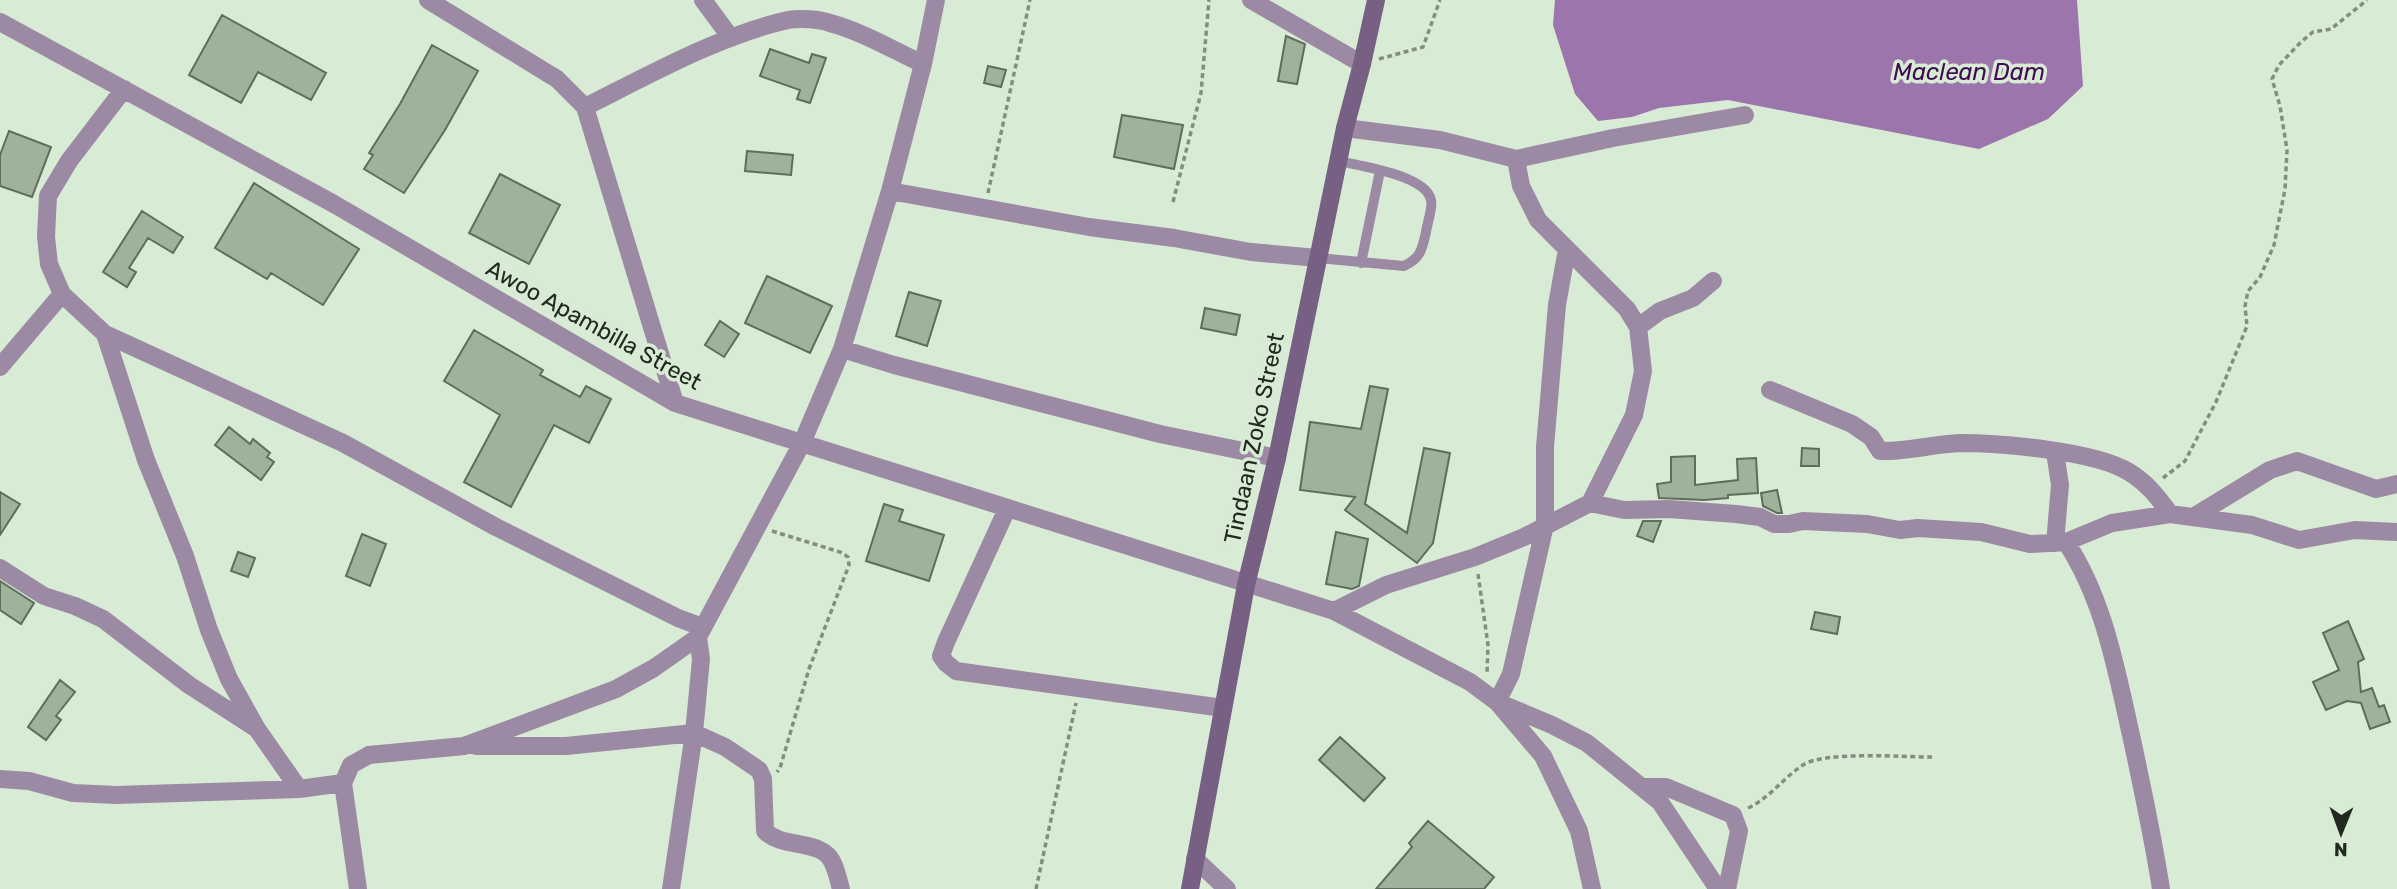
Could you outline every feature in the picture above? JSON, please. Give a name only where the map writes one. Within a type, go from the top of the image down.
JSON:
[{"type":"main road","name":"Tindaan Zoko Street","points":[[1190,889],[1246,585],[1277,458],[1345,128],[1376,0]]},
{"type":"street","points":[[428,0],[557,79],[585,107],[676,403]]},
{"type":"street","points":[[703,0],[731,38]]},
{"type":"street","points":[[464,746],[617,689],[654,668],[700,632],[803,443],[842,349],[890,191],[923,64],[936,0]]},
{"type":"street","points":[[1251,0],[1362,64]]},
{"type":"street","points":[[585,107],[731,38],[790,20],[828,22],[872,39],[923,64]]},
{"type":"street","name":"Awoo Apambilla Street","points":[[0,22],[334,204],[676,403],[1334,611],[1470,682],[1492,698]]},
{"type":"street","points":[[124,89],[69,161],[48,196],[46,237],[49,264],[62,294],[105,334],[343,443],[496,527],[700,632]]},
{"type":"street","points":[[1345,128],[1440,139],[1516,159],[1613,138],[1745,116]]},
{"type":"street","points":[[1334,611],[1386,585],[1475,557],[1590,503],[1634,415],[1643,371],[1638,327],[1627,309],[1538,220],[1521,186],[1516,159]]},
{"type":"street","points":[[890,191],[1251,252],[1318,258]]},
{"type":"street","points":[[1492,698],[1511,674],[1545,526],[1545,447],[1558,305],[1567,249]]},
{"type":"street","points":[[1638,327],[1660,311],[1693,298],[1713,281]]},
{"type":"street","points":[[0,367],[62,294]]},
{"type":"street","points":[[105,334],[146,460],[185,556],[209,630],[229,679],[257,729],[299,789]]},
{"type":"street","points":[[842,349],[1160,434],[1277,458]]},
{"type":"street","points":[[1770,390],[1852,425],[1871,437],[1880,452],[1899,452],[1958,443],[2018,445],[2090,457],[2127,470],[2151,488],[2170,514]]},
{"type":"street","points":[[2055,452],[2060,485],[2061,542],[2079,562],[2110,640],[2154,837],[2161,889]]},
{"type":"street","points":[[2195,516],[2270,470],[2297,461],[2376,489],[2397,484]]},
{"type":"street","points":[[1590,503],[1624,509],[1736,513],[1760,517],[1774,524],[1803,521],[1867,524],[1900,530],[1918,528],[1981,533],[2030,544],[2061,542],[2112,523],[2170,514],[2252,526],[2299,540],[2355,530],[2397,532]]},
{"type":"street","points":[[1007,509],[941,656],[946,663],[956,671],[1223,708]]},
{"type":"street","points":[[0,568],[44,596],[75,606],[103,620],[190,685],[257,729]]},
{"type":"street","points":[[670,889],[694,733],[701,659],[700,632]]},
{"type":"street","points":[[1492,698],[1587,744],[1660,802],[1718,889]]},
{"type":"street","points":[[1492,698],[1543,756],[1579,831],[1592,889]]},
{"type":"street","points":[[358,889],[343,783],[351,765],[369,755],[464,746],[566,746],[694,733],[725,747],[759,770],[763,779],[765,831],[772,838],[824,850],[831,859],[841,889]]},
{"type":"street","points":[[0,779],[29,781],[73,793],[116,795],[299,789],[343,783]]},
{"type":"street","points":[[1642,787],[1666,787],[1734,815],[1739,831],[1727,889]]},
{"type":"street","points":[[1195,859],[1227,889]]},
{"type":"lane","points":[[1318,258],[1404,266],[1414,261],[1422,252],[1432,200],[1426,189],[1414,181],[1339,161]]},
{"type":"lane","points":[[1361,263],[1380,171]]},
{"type":"path","points":[[984,208],[1030,0]]},
{"type":"path","points":[[1173,202],[1201,93],[1209,0]]},
{"type":"path","points":[[1362,64],[1423,47],[1440,0]]},
{"type":"path","points":[[2151,488],[2185,461],[2216,402],[2247,326],[2245,306],[2248,291],[2260,277],[2274,245],[2285,189],[2287,150],[2280,106],[2272,79],[2279,65],[2313,32],[2331,29],[2367,0]]},
{"type":"path","points":[[757,526],[840,552],[848,557],[849,565],[809,669],[780,768],[763,779]]},
{"type":"path","points":[[1475,557],[1488,645],[1492,698]]},
{"type":"path","points":[[1036,889],[1080,689]]},
{"type":"path","points":[[1734,815],[1761,802],[1805,763],[1833,757],[1932,757]]},
{"type":"water","name":"Maclean Dam","points":[[1555,0],[2077,0],[2083,86],[2048,119],[1979,149],[1728,100],[1659,108],[1632,117],[1598,121],[1575,94],[1553,25]]},
{"type":"building","points":[[222,15],[326,73],[311,100],[258,72],[241,103],[189,75]]},
{"type":"building","points":[[1286,36],[1305,44],[1297,84],[1278,81]]},
{"type":"building","points":[[432,45],[478,71],[445,130],[404,193],[364,169],[373,155],[369,153]]},
{"type":"building","points":[[770,49],[809,63],[812,54],[826,58],[810,103],[797,99],[800,90],[760,76]]},
{"type":"building","points":[[988,66],[1006,70],[1001,87],[984,83]]},
{"type":"building","points":[[1122,115],[1183,125],[1174,169],[1114,157]]},
{"type":"building","points":[[9,131],[51,147],[32,197],[0,186],[0,155]]},
{"type":"building","points":[[747,151],[793,155],[791,175],[745,171]]},
{"type":"building","points":[[500,174],[560,205],[529,264],[469,233]]},
{"type":"building","points":[[254,183],[359,249],[323,305],[271,273],[267,279],[215,248]]},
{"type":"building","points":[[142,211],[183,237],[173,253],[148,238],[129,268],[136,272],[127,287],[103,272]]},
{"type":"building","points":[[767,276],[832,306],[810,353],[745,323]]},
{"type":"building","points":[[909,292],[941,301],[927,346],[896,336]]},
{"type":"building","points":[[1205,308],[1240,315],[1236,335],[1201,328]]},
{"type":"building","points":[[720,321],[739,334],[724,357],[705,345]]},
{"type":"building","points":[[474,330],[543,370],[540,375],[580,397],[586,386],[611,399],[589,443],[554,425],[511,507],[464,482],[500,415],[444,381]]},
{"type":"building","points":[[1370,386],[1388,389],[1365,504],[1407,533],[1424,448],[1450,453],[1433,543],[1417,563],[1345,510],[1355,497],[1300,490],[1310,422],[1361,429]]},
{"type":"building","points":[[229,427],[250,444],[253,439],[270,453],[267,457],[274,462],[261,480],[215,445]]},
{"type":"building","points":[[1802,448],[1819,449],[1819,466],[1801,466]]},
{"type":"building","points":[[1695,456],[1695,485],[1738,480],[1737,459],[1756,458],[1758,493],[1704,500],[1659,498],[1657,484],[1671,482],[1671,457]]},
{"type":"building","points":[[1777,490],[1782,513],[1763,506],[1761,493]]},
{"type":"building","points":[[0,492],[20,504],[0,535]]},
{"type":"building","points":[[884,504],[903,510],[899,521],[944,535],[929,581],[866,561]]},
{"type":"building","points":[[1643,521],[1661,521],[1653,542],[1637,536]]},
{"type":"building","points":[[1336,532],[1368,539],[1359,586],[1352,589],[1326,584]]},
{"type":"building","points":[[362,534],[386,544],[370,586],[346,576]]},
{"type":"building","points":[[238,552],[255,558],[248,577],[231,571]]},
{"type":"building","points":[[0,581],[34,603],[21,624],[0,610]]},
{"type":"building","points":[[1815,612],[1840,617],[1837,634],[1811,629]]},
{"type":"building","points":[[2348,621],[2364,659],[2358,662],[2361,692],[2372,688],[2379,707],[2384,705],[2390,722],[2370,729],[2361,703],[2347,701],[2326,710],[2313,682],[2339,670],[2323,633]]},
{"type":"building","points":[[60,680],[75,692],[56,716],[61,720],[46,740],[28,727]]},
{"type":"building","points":[[1340,737],[1385,778],[1364,801],[1319,760]]},
{"type":"building","points":[[1428,821],[1494,877],[1484,889],[1376,889],[1412,847],[1409,843]]}]
